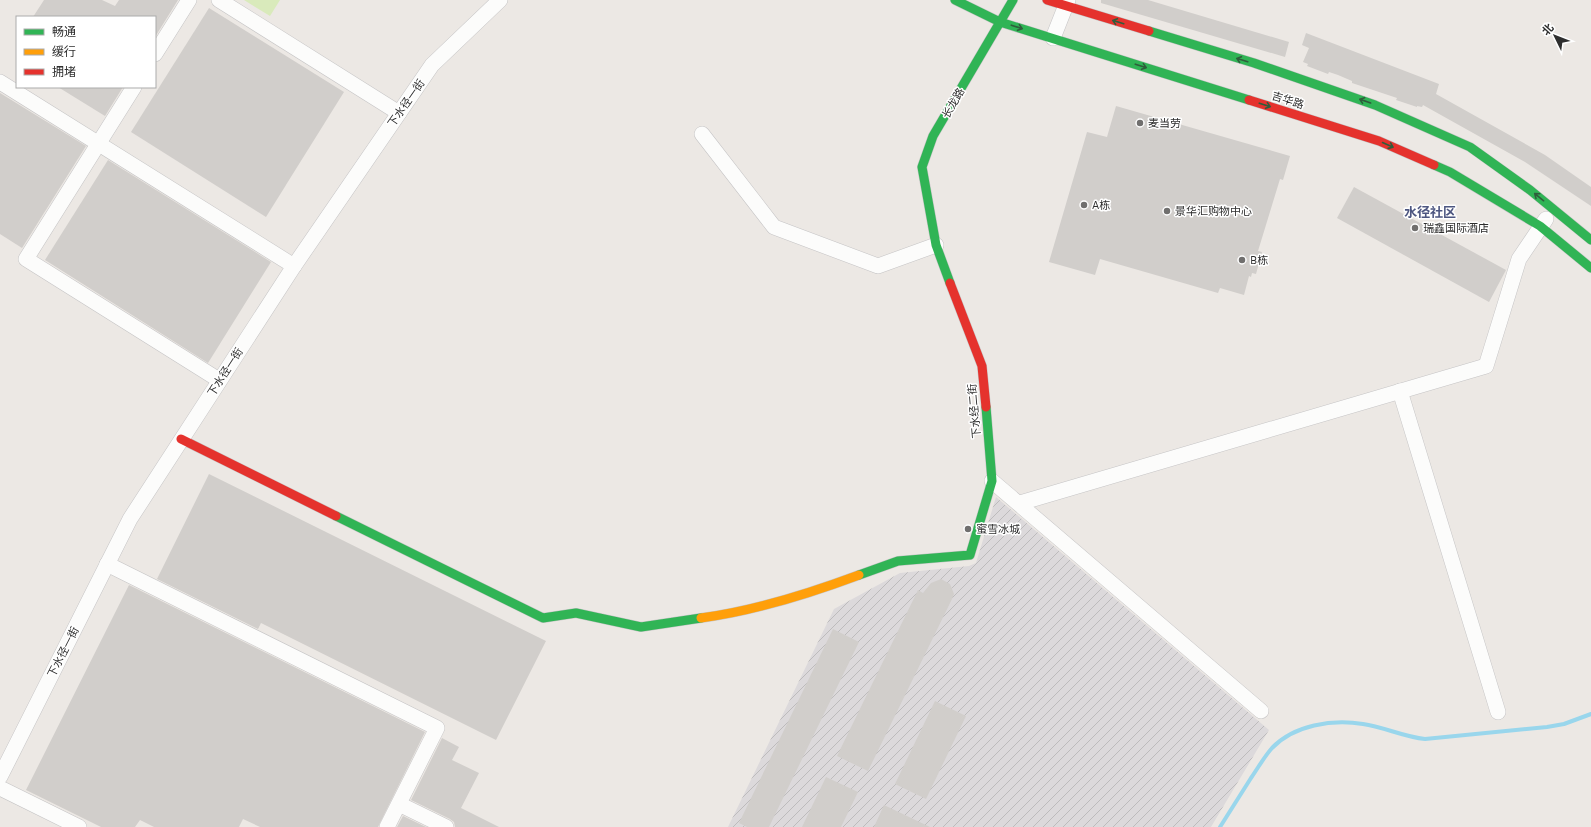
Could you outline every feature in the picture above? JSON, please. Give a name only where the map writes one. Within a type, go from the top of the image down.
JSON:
[{"type":"street","points":[[156,52],[189,0]]},
{"type":"street","points":[[219,0],[399,113]]},
{"type":"street","name":"下水径一街","points":[[0,778],[130,519],[181,439],[294,266],[432,65],[500,0]]},
{"type":"street","name":"吉华路","points":[[955,0],[1000,22],[1379,141],[1450,172],[1540,226],[1591,268]]},
{"type":"street","name":"长龙路","points":[[931,215],[922,167],[933,136],[1013,0]]},
{"type":"street","points":[[1047,0],[1067,3],[1254,63],[1375,105],[1470,147],[1530,190],[1591,240]]},
{"type":"street","points":[[1052,38],[1067,3]]},
{"type":"street","points":[[0,82],[294,266]]},
{"type":"street","points":[[133,88],[26,259],[220,380]]},
{"type":"street","points":[[702,134],[774,228],[878,266],[936,245]]},
{"type":"street","points":[[1020,503],[1486,366],[1518,259],[1540,226],[1554,209]]},
{"type":"street","name":"下水经二街","points":[[181,439],[543,618],[576,613],[641,627],[732,614],[824,588],[898,561],[970,555],[992,481],[982,366],[936,245],[931,215]]},
{"type":"street","points":[[1400,391],[1498,712]]},
{"type":"street","points":[[992,481],[1020,503],[1261,711]]},
{"type":"street","points":[[107,564],[437,728],[387,827]]},
{"type":"street","points":[[0,788],[80,827]]},
{"type":"street","points":[[399,804],[446,827]]},
{"type":"shaded area","points":[[996,497],[1269,730],[1211,827],[728,827],[834,609],[900,573],[969,566],[976,563]]},
{"type":"green space","points":[[244,0],[280,0],[270,16]]},
{"type":"building","points":[[44,0],[102,0],[115,6],[119,0],[178,0],[156,35],[156,16],[34,16]]},
{"type":"building","points":[[1101,0],[1148,0],[1289,42],[1285,57],[1101,3]]},
{"type":"building","points":[[209,8],[344,92],[266,217],[131,132]]},
{"type":"building","points":[[1306,33],[1439,84],[1436,94],[1545,155],[1591,187],[1591,206],[1525,162],[1423,105],[1422,107],[1417,107],[1396,100],[1397,98],[1352,83],[1352,81],[1338,75],[1329,72],[1328,74],[1307,66],[1308,64],[1303,62],[1309,48],[1302,45]]},
{"type":"building","points":[[60,88],[122,88],[105,116]]},
{"type":"building","points":[[0,93],[86,146],[22,248],[0,234]]},
{"type":"building","name":"景华汇购物中心","points":[[1116,106],[1290,156],[1283,180],[1280,179],[1258,251],[1262,252],[1256,274],[1252,273],[1251,277],[1249,276],[1244,295],[1220,288],[1218,293],[1100,259],[1095,275],[1049,262],[1087,132],[1107,137]]},
{"type":"building","points":[[108,160],[271,262],[208,363],[45,260]]},
{"type":"building","points":[[1354,187],[1506,270],[1489,302],[1337,218]]},
{"type":"building","points":[[209,474],[546,641],[496,740],[261,623],[258,629],[157,579]]},
{"type":"building","points":[[941,579],[950,584],[954,594],[868,771],[837,756],[918,590],[923,593],[931,583]]},
{"type":"building","points":[[129,585],[425,732],[378,827],[260,827],[243,819],[239,827],[154,827],[140,820],[135,827],[101,827],[26,790]]},
{"type":"building","points":[[833,629],[859,642],[769,827],[747,827],[739,823]]},
{"type":"building","points":[[935,701],[966,716],[926,799],[895,784]]},
{"type":"building","points":[[442,738],[459,747],[452,760],[479,773],[461,808],[499,827],[455,827],[454,822],[450,819],[411,800]]},
{"type":"building","points":[[826,777],[858,792],[841,827],[802,827]]},
{"type":"building","points":[[884,805],[930,827],[874,827]]},
{"type":"building","points":[[403,816],[426,827],[397,827]]},
{"type":"waterway","points":[[1220,827],[1269,751],[1281,740],[1302,729],[1326,723],[1339,722],[1371,725],[1425,739],[1547,727],[1564,724],[1591,714]]},
{"type":"traffic: fast","points":[[955,0],[1000,22],[1249,100]]},
{"type":"traffic: fast","points":[[950,283],[936,245],[922,167],[933,136],[1013,0]]},
{"type":"traffic: fast","points":[[1149,31],[1254,63],[1375,105],[1470,147],[1530,190],[1591,240]]},
{"type":"traffic: fast","points":[[1434,165],[1450,172],[1540,226],[1591,268]]},
{"type":"traffic: fast","points":[[859,575],[898,561],[970,555],[992,481],[986,407]]},
{"type":"traffic: fast","points":[[336,516],[543,618],[576,613],[641,627],[701,618]]},
{"type":"traffic: slow","points":[[701,618],[741,611],[781,601],[859,575]]},
{"type":"traffic: jam","points":[[1047,0],[1149,31]]},
{"type":"traffic: jam","points":[[1249,100],[1379,141],[1434,165]]},
{"type":"traffic: jam","points":[[950,283],[982,366],[986,407]]},
{"type":"traffic: jam","points":[[181,439],[336,516]]},
{"type":"place","name":"麦当劳","points":[[1140,123]]},
{"type":"place","name":"A栋","points":[[1084,205]]},
{"type":"place","name":"景华汇购物中心","points":[[1167,211]]},
{"type":"place","name":"瑞鑫国际酒店","points":[[1415,228]]},
{"type":"place","name":"B栋","points":[[1242,260]]},
{"type":"place","name":"蜜雪冰城","points":[[968,529]]},
{"type":"district","name":"水径社区","points":[[1430,212]]}]
